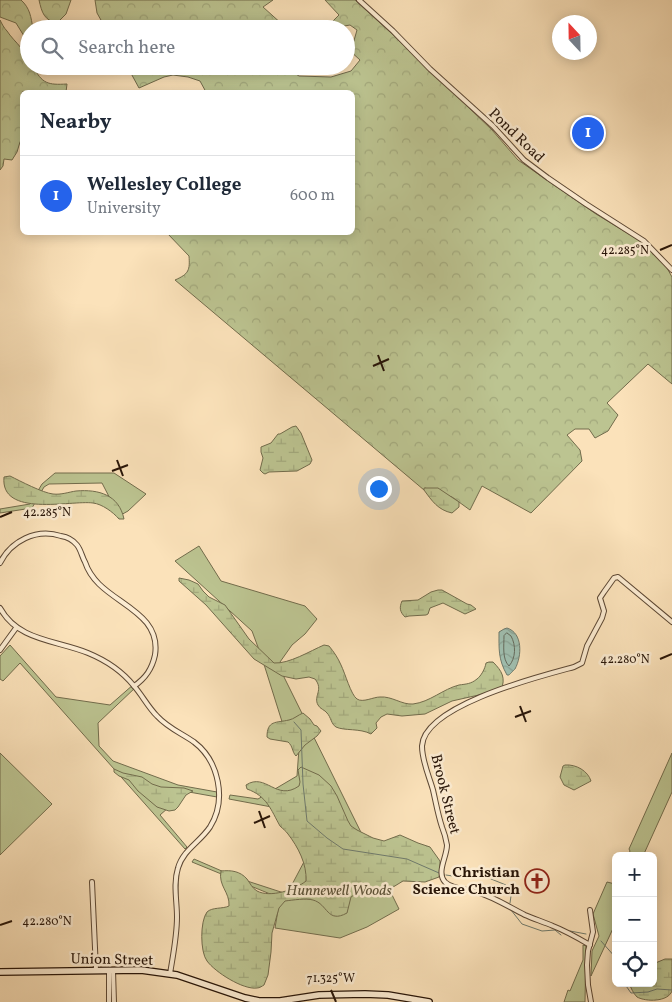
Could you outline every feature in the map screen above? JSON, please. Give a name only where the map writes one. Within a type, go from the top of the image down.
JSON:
[{"type":"street","name":"Pond Road","points":[[359,0],[430,69],[493,126],[524,160],[571,194],[644,241],[672,270]]},
{"type":"street","points":[[0,563],[14,545],[25,538],[36,535],[55,534],[68,538],[76,544],[93,578],[109,593],[139,614],[147,622],[152,633],[155,652],[153,663],[145,677],[134,686]]},
{"type":"street","name":"Brook Street","points":[[590,945],[559,928],[527,916],[483,894],[452,886],[445,882],[442,871],[447,845],[425,766],[422,745],[427,733],[444,716],[473,700],[517,683],[582,663],[604,611],[600,598],[614,578],[618,577],[672,622]]},
{"type":"street","points":[[0,608],[16,628],[32,636],[93,655],[114,668],[134,686],[151,710],[161,720],[193,741],[202,749],[212,764],[218,781],[219,800],[212,823],[206,832],[185,853],[177,871],[177,926],[170,974]]},
{"type":"street","points":[[0,650],[16,628]]},
{"type":"street","points":[[92,882],[96,970]]},
{"type":"street","points":[[590,910],[594,928],[588,958],[587,975],[591,1002]]},
{"type":"street","points":[[109,1002],[111,970]]},
{"type":"street","points":[[111,970],[114,1002]]},
{"type":"street","name":"Union Street","points":[[0,972],[140,970],[170,974],[259,1001],[280,1001],[320,995],[403,997],[429,1002]]},
{"type":"green space","points":[[0,0],[21,0],[30,13],[31,20],[20,20],[20,30],[16,23],[0,17]]},
{"type":"green space","points":[[39,0],[71,0],[66,14],[60,20],[49,20],[41,9]]},
{"type":"green space","points":[[95,0],[273,0],[263,7],[277,20],[101,20],[97,13]]},
{"type":"green space","points":[[325,0],[355,0],[492,130],[518,160],[596,214],[642,242],[667,268],[672,277],[672,384],[648,364],[607,403],[618,415],[608,431],[595,438],[589,429],[575,429],[567,435],[580,450],[582,461],[531,513],[482,486],[470,510],[452,497],[425,488],[424,490],[175,280],[188,271],[189,256],[169,235],[355,235],[355,90],[205,90],[200,81],[173,75],[297,75],[331,77],[355,75],[355,66],[360,60],[355,55],[357,30],[355,29],[355,20],[334,20],[339,15]]},
{"type":"green space","points":[[0,20],[20,47],[20,75],[38,75],[46,82],[67,84],[66,90],[20,90],[20,142],[12,160],[4,159],[0,170]]},
{"type":"green space","points":[[132,75],[173,75],[164,77],[139,88]]},
{"type":"green space","points":[[296,426],[301,433],[312,460],[310,464],[297,471],[263,473],[260,470],[263,458],[261,447],[271,443],[278,434]]},
{"type":"green space","points":[[55,473],[114,473],[146,494],[128,511],[119,516],[102,483],[49,484],[44,487],[32,508],[0,513],[0,509],[30,504],[42,484]]},
{"type":"green space","points":[[10,476],[53,494],[92,491],[107,495],[118,504],[124,519],[119,519],[107,509],[93,503],[39,504],[13,498],[6,490],[4,477]]},
{"type":"green space","points":[[424,488],[438,488],[459,502],[459,507],[452,513],[443,510],[433,501]]},
{"type":"green space","name":"Hunnewell Woods","points":[[199,546],[221,581],[305,606],[317,619],[305,634],[292,645],[280,662],[282,673],[399,909],[367,927],[340,938],[275,928],[280,898],[192,862],[194,859],[238,878],[287,894],[306,858],[277,808],[229,799],[230,795],[258,799],[297,776],[299,748],[284,728],[252,631],[175,561]]},
{"type":"green space","points":[[179,578],[198,584],[209,597],[225,605],[249,639],[274,663],[293,659],[324,645],[329,646],[340,662],[355,697],[359,700],[384,697],[409,704],[419,703],[453,687],[475,681],[485,668],[486,663],[489,662],[493,662],[501,672],[503,678],[501,690],[452,701],[425,714],[402,716],[387,714],[376,723],[377,728],[371,734],[336,727],[326,712],[318,705],[319,686],[315,679],[309,677],[296,679],[282,676],[254,659],[206,605],[179,581]]},
{"type":"green space","points":[[438,590],[442,590],[476,609],[465,614],[443,603],[430,608],[426,615],[405,617],[400,610],[402,601],[418,600]]},
{"type":"green space","points":[[10,645],[56,697],[110,705],[134,684],[136,687],[98,723],[99,746],[113,761],[178,785],[217,792],[217,797],[172,789],[176,801],[160,815],[187,847],[185,849],[20,663],[3,681],[0,679],[0,656]]},
{"type":"green space","points":[[303,713],[321,731],[296,756],[288,742],[270,739],[267,737],[267,732],[273,723],[291,719]]},
{"type":"green space","points":[[0,753],[52,804],[0,855]]},
{"type":"green space","points":[[672,753],[672,792],[645,852],[630,852],[629,849]]},
{"type":"green space","points":[[565,765],[581,769],[591,781],[574,790],[564,785],[560,777]]},
{"type":"green space","points":[[301,767],[319,775],[331,786],[351,826],[373,838],[384,841],[400,835],[430,847],[440,861],[440,874],[439,877],[425,882],[403,881],[385,892],[377,894],[354,895],[351,897],[347,913],[340,916],[331,915],[322,905],[313,900],[285,901],[279,908],[272,933],[268,975],[264,985],[258,988],[251,988],[230,979],[216,970],[207,961],[202,944],[203,922],[209,910],[229,906],[228,897],[221,881],[221,871],[232,871],[241,874],[255,890],[269,894],[282,892],[306,881],[303,862],[295,844],[280,826],[264,800],[247,789],[246,785],[259,782],[284,791],[291,790],[299,786],[298,770]]},
{"type":"green space","points":[[114,769],[142,777],[152,784],[161,787],[184,788],[193,791],[186,795],[175,810],[169,811],[157,807],[138,791],[129,780],[114,772]]},
{"type":"green space","points":[[607,882],[612,883],[612,931],[591,976],[592,951],[599,936],[593,914]]},
{"type":"green space","points":[[583,945],[586,946],[585,1002],[564,1002],[583,960]]},
{"type":"green space","points":[[665,959],[672,959],[672,991],[670,995],[656,1000],[646,1000],[637,997],[631,987],[657,987],[657,962]]},
{"type":"water","points":[[507,628],[516,635],[520,646],[517,664],[509,675],[507,675],[502,664],[499,649],[499,632]]},
{"type":"waterway","points":[[294,722],[301,730],[303,784],[307,821],[343,849],[407,859],[439,873]]},
{"type":"waterway","points":[[446,875],[459,877],[473,874],[485,876]]},
{"type":"waterway","points":[[491,879],[506,885],[511,896],[510,903]]},
{"type":"waterway","points":[[511,910],[522,924],[542,931],[555,930],[561,935]]},
{"type":"waterway","points":[[570,931],[586,934]]},
{"type":"waterway","points":[[601,941],[612,953]]},
{"type":"waterway","points":[[627,987],[631,993],[648,992],[657,989],[672,990]]},
{"type":"place","name":"Wellesley College","points":[[588,133]]},
{"type":"place","name":"Christian Science Church","points":[[537,881]]}]
